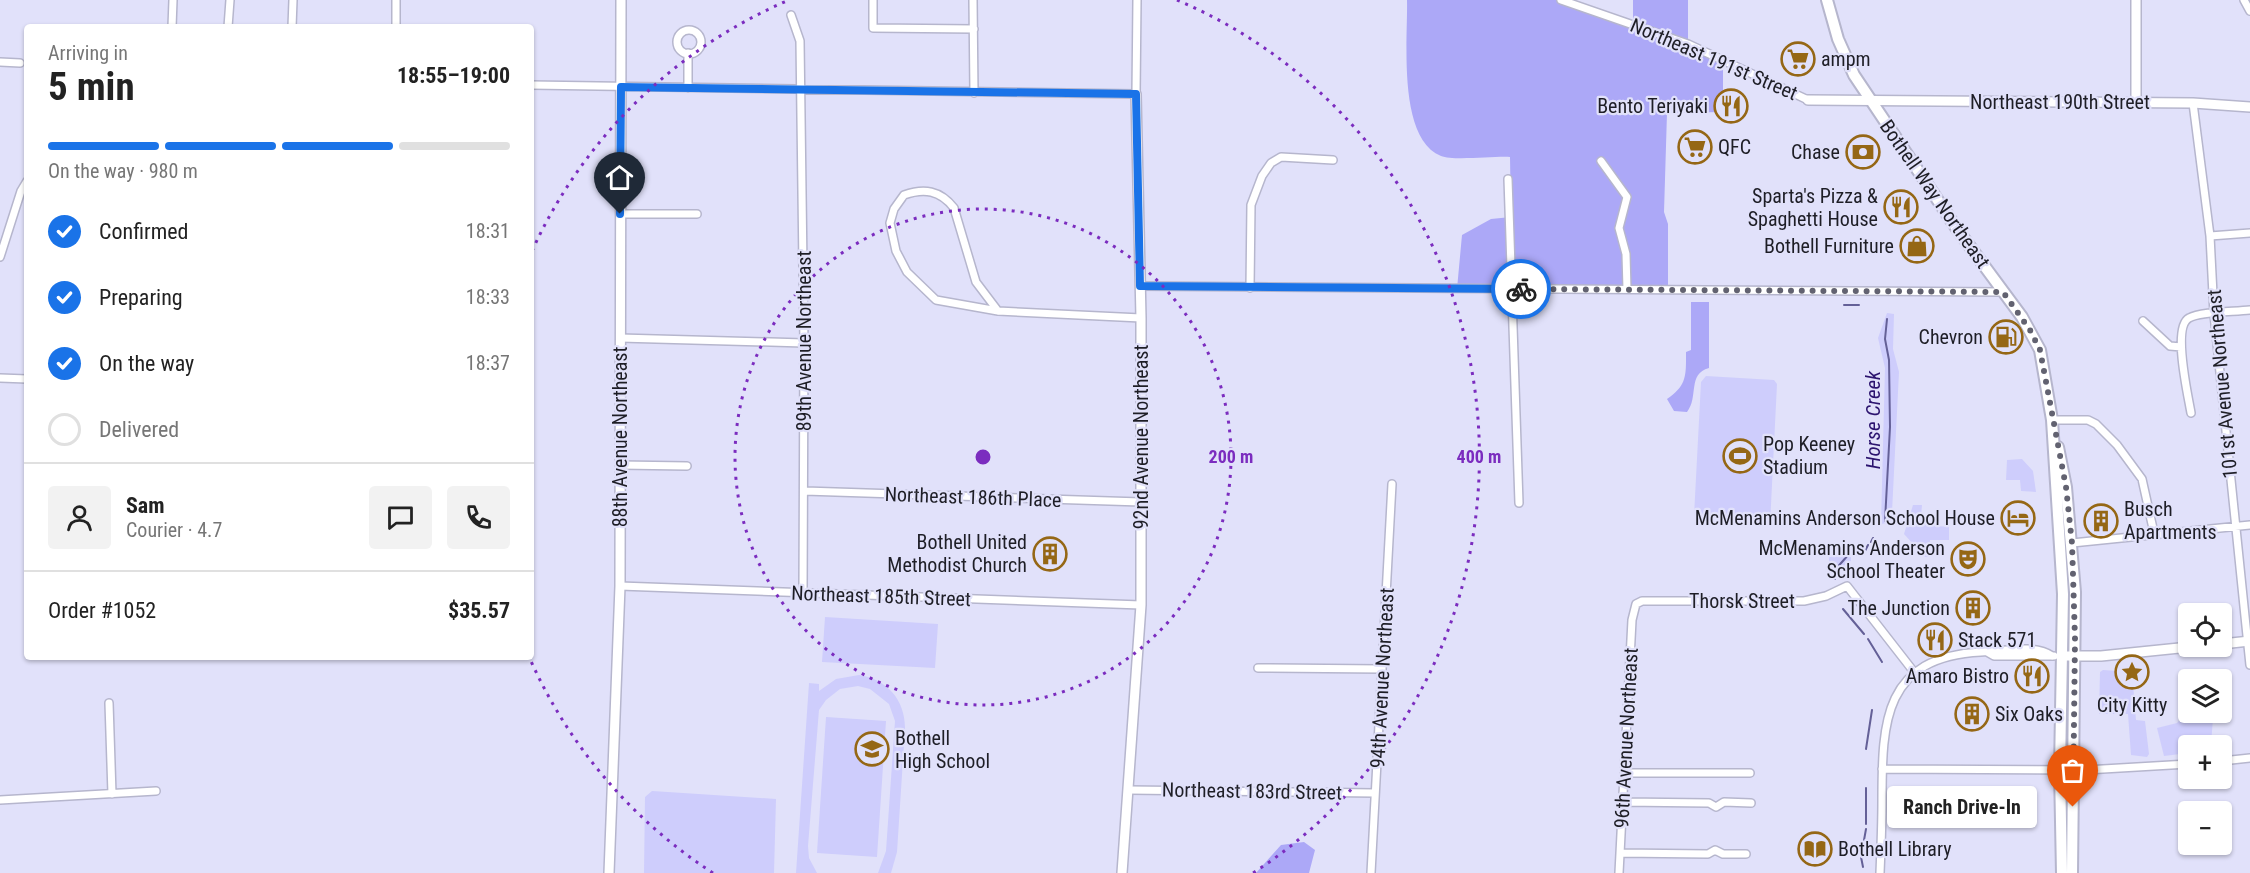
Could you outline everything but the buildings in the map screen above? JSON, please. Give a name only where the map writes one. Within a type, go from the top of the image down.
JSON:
[{"type":"main road","name":"Bothell Way Northeast","points":[[1827,0],[1847,62],[1870,101],[2030,330],[2040,350],[2066,487],[2072,543],[2075,656],[2072,873]]},
{"type":"main road","name":"Bothell Way Northeast","points":[[2052,420],[2063,594],[2057,656],[2062,873]]},
{"type":"street","points":[[172,0],[172,24]]},
{"type":"street","points":[[228,24],[230,0]]},
{"type":"street","points":[[292,24],[293,0]]},
{"type":"street","points":[[396,0],[396,24]]},
{"type":"street","name":"88th Avenue Northeast","points":[[609,873],[620,586],[621,0]]},
{"type":"street","points":[[873,0],[873,28],[974,29]]},
{"type":"street","points":[[974,0],[974,93]]},
{"type":"street","name":"92nd Avenue Northeast","points":[[1122,873],[1141,605],[1141,318],[1136,94],[1137,0]]},
{"type":"street","name":"Northeast 191st Street","points":[[1561,0],[1581,3],[1688,44],[1808,100],[1870,101]]},
{"type":"street","points":[[2136,0],[2136,102]]},
{"type":"street","points":[[2244,0],[2250,11]]},
{"type":"street","name":"89th Avenue Northeast","points":[[791,15],[800,41],[805,491],[803,592]]},
{"type":"street","points":[[688,53],[688,88]]},
{"type":"street","points":[[0,62],[20,63]]},
{"type":"street","points":[[534,85],[1136,94]]},
{"type":"street","name":"Northeast 190th Street","points":[[1870,101],[2193,102],[2250,107]]},
{"type":"street","name":"101st Avenue Northeast","points":[[2193,102],[2210,236],[2214,314],[2250,665]]},
{"type":"street","points":[[1250,288],[1251,205],[1262,176],[1271,164],[1281,157],[1333,160]]},
{"type":"street","points":[[1601,161],[1627,197],[1619,228],[1626,254],[1627,289]]},
{"type":"street","points":[[1508,179],[1519,503]]},
{"type":"street","points":[[0,257],[24,186]]},
{"type":"street","points":[[998,311],[976,282],[954,208],[947,199],[927,191],[903,195],[894,209],[890,223],[896,252],[907,272],[936,300],[998,311],[1141,318]]},
{"type":"street","points":[[620,214],[697,214]]},
{"type":"street","points":[[2210,236],[2250,233]]},
{"type":"street","points":[[1140,286],[2003,292]]},
{"type":"street","points":[[2191,413],[2181,346],[2183,324],[2189,318],[2250,310]]},
{"type":"street","points":[[2143,321],[2170,346],[2181,346]]},
{"type":"street","points":[[620,338],[804,343]]},
{"type":"street","points":[[0,378],[24,379]]},
{"type":"street","points":[[2052,420],[2088,420],[2096,424],[2117,445],[2142,478],[2154,533]]},
{"type":"street","points":[[620,465],[687,466]]},
{"type":"street","name":"94th Avenue Northeast","points":[[1371,873],[1392,484]]},
{"type":"street","name":"Northeast 186th Place","points":[[805,491],[1141,502]]},
{"type":"street","points":[[2072,543],[2250,525]]},
{"type":"street","name":"Northeast 185th Street","points":[[620,586],[1141,605]]},
{"type":"street","name":"Thorsk Street","points":[[1636,604],[1642,602],[1804,601],[1826,596],[1847,586],[1914,672]]},
{"type":"street","name":"96th Avenue Northeast","points":[[1619,873],[1633,611],[1636,604]]},
{"type":"street","points":[[2232,643],[2248,641]]},
{"type":"street","points":[[1880,873],[1882,769],[1886,720],[1894,699],[1914,672],[1959,653],[1987,652],[1994,656],[2101,656],[2178,648]]},
{"type":"street","points":[[1258,668],[1382,669]]},
{"type":"street","points":[[109,704],[112,794]]},
{"type":"street","points":[[2232,760],[2250,758]]},
{"type":"street","points":[[1882,769],[2118,770],[2178,765]]},
{"type":"street","points":[[1624,773],[1750,773]]},
{"type":"street","name":"Northeast 183rd Street","points":[[1129,790],[1375,793]]},
{"type":"street","points":[[0,800],[156,791]]},
{"type":"street","points":[[1623,802],[1709,803],[1716,807],[1724,802],[1751,802]]},
{"type":"street","points":[[1620,853],[1708,854],[1715,850],[1723,855],[1746,854]]},
{"type":"shaded area","points":[[1407,0],[1561,0],[1633,23],[1633,0],[1688,0],[1688,44],[1723,60],[1723,112],[1667,113],[1664,212],[1668,224],[1668,290],[1457,289],[1462,235],[1491,219],[1511,217],[1510,157],[1447,157],[1441,156],[1427,146],[1417,130],[1411,109],[1407,62]]},
{"type":"shaded area","points":[[1691,302],[1709,302],[1709,368],[1698,375],[1687,412],[1674,411],[1667,399],[1674,394],[1684,379],[1686,352],[1691,350]]},
{"type":"shaded area","points":[[1887,313],[1894,314],[1893,349],[1899,372],[1892,512],[1887,523],[1881,524],[1885,368],[1878,338]]},
{"type":"shaded area","points":[[1706,376],[1774,380],[1777,384],[1770,525],[1698,521],[1694,516],[1701,382]]},
{"type":"shaded area","points":[[2022,459],[2033,471],[2036,492],[2021,491],[2020,480],[2006,480],[2007,460]]},
{"type":"shaded area","points":[[1913,505],[1922,505],[1921,516],[1926,516],[1926,525],[1949,527],[1949,540],[1930,540],[1930,557],[1925,557],[1904,534]]},
{"type":"shaded area","points":[[1836,548],[1844,548],[1851,555],[1851,563],[1844,570],[1836,570],[1829,563],[1829,555]]},
{"type":"shaded area","points":[[825,617],[938,624],[935,668],[822,662]]},
{"type":"shaded area","points":[[2103,670],[2132,672],[2136,720],[2145,721],[2149,754],[2147,757],[2131,755],[2128,714],[2099,714],[2100,672]]},
{"type":"shaded area","points":[[859,675],[869,677],[886,686],[898,700],[904,718],[897,852],[891,873],[878,873],[886,851],[895,721],[889,704],[870,689],[858,686],[840,689],[826,700],[819,710],[808,846],[809,858],[817,873],[796,873],[809,683],[819,684],[819,691],[836,679]]},
{"type":"shaded area","points":[[826,717],[886,721],[877,857],[817,853]]},
{"type":"shaded area","points":[[2177,723],[2213,723],[2212,735],[2178,735],[2178,754],[2164,756],[2157,728]]},
{"type":"shaded area","points":[[652,791],[776,799],[774,873],[644,873],[645,797]]},
{"type":"shaded area","points":[[1304,842],[1315,850],[1309,873],[1256,873],[1281,845]]},
{"type":"waterway","name":"Horse Creek","points":[[1844,305],[1859,305]]},
{"type":"waterway","name":"Horse Creek","points":[[1885,521],[1890,427],[1889,360],[1885,339],[1887,319]]},
{"type":"waterway","name":"Horse Creek","points":[[1871,542],[1873,538]]},
{"type":"waterway","name":"Horse Creek","points":[[1855,555],[1863,555],[1868,545]]},
{"type":"waterway","name":"Horse Creek","points":[[1835,570],[1849,554]]},
{"type":"waterway","name":"Horse Creek","points":[[1833,575],[1835,579]]},
{"type":"waterway","name":"Horse Creek","points":[[1843,609],[1864,634]]},
{"type":"waterway","name":"Horse Creek","points":[[1868,639],[1882,662]]},
{"type":"waterway","name":"Horse Creek","points":[[1866,749],[1872,710]]},
{"type":"waterway","name":"Horse Creek","points":[[1866,788],[1866,824]]},
{"type":"waterway","name":"Horse Creek","points":[[1863,867],[1861,857],[1866,829]]},
{"type":"way so far","points":[[1521,289],[2003,292],[2022,317],[2040,350],[2066,487],[2075,592],[2073,807]]},
{"type":"place","name":"ampm","points":[[1798,59]]},
{"type":"place","name":"Bento Teriyaki","points":[[1731,106]]},
{"type":"place","name":"QFC","points":[[1695,147]]},
{"type":"place","name":"Chase","points":[[1863,152]]},
{"type":"place","name":"Sparta's Pizza & Spaghetti House","points":[[1901,207]]},
{"type":"place","name":"Bothell Furniture","points":[[1917,246]]},
{"type":"place","name":"Chevron","points":[[2006,337]]},
{"type":"place","name":"Pop Keeney Stadium","points":[[1740,456]]},
{"type":"place","name":"McMenamins Anderson School House","points":[[2018,518]]},
{"type":"place","name":"Busch Apartments","points":[[2101,521]]},
{"type":"place","name":"Bothell United Methodist Church","points":[[1050,554]]},
{"type":"place","name":"McMenamins Anderson School Theater","points":[[1968,559]]},
{"type":"place","name":"The Junction","points":[[1973,608]]},
{"type":"place","name":"Stack 571","points":[[1935,640]]},
{"type":"place","name":"City Kitty","points":[[2132,672]]},
{"type":"place","name":"Amaro Bistro","points":[[2032,676]]},
{"type":"place","name":"Six Oaks","points":[[1972,714]]},
{"type":"place","name":"Bothell High School","points":[[872,749]]},
{"type":"place","name":"Ranch Drive-In","points":[[2073,807]]},
{"type":"place","name":"Bothell Library","points":[[1815,849]]},
{"type":"route","points":[[620,214],[621,87],[1136,94],[1140,286],[1521,289]]}]
